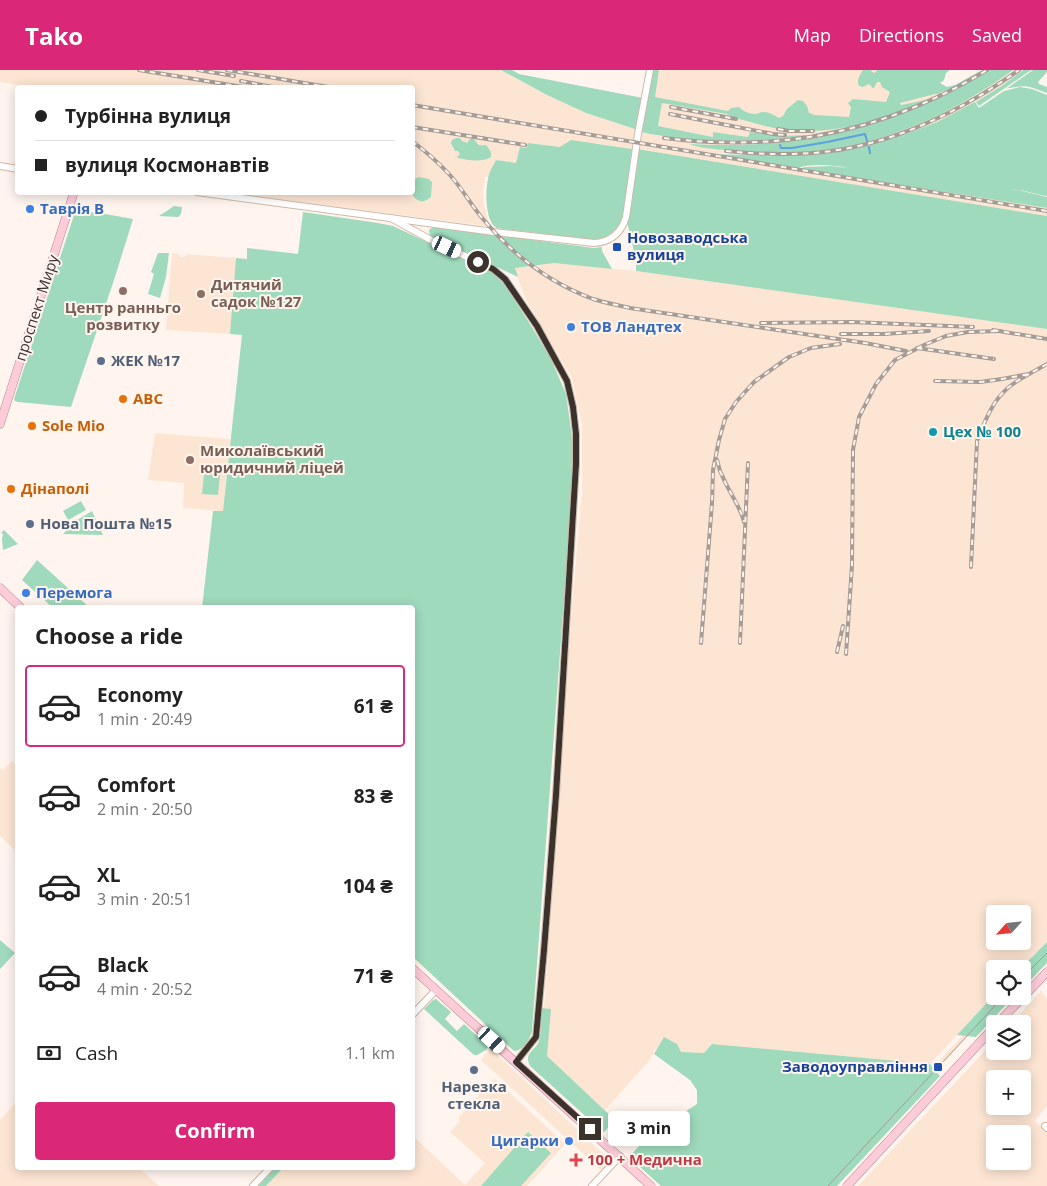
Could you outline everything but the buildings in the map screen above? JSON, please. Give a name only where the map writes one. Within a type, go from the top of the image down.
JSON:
[{"type":"main road","name":"проспект Миру","points":[[0,424],[73,195]]},
{"type":"main road","points":[[0,588],[17,605]]},
{"type":"main road","points":[[415,971],[651,1186]]},
{"type":"main road","points":[[1006,1015],[1047,972]]},
{"type":"main road","points":[[847,1186],[986,1036]]},
{"type":"street","points":[[219,195],[594,244],[603,242],[612,239],[622,227],[626,217],[638,134],[650,70]]},
{"type":"street","points":[[0,166],[15,168]]},
{"type":"street","points":[[391,218],[431,240],[493,269],[505,279],[537,326],[567,381],[573,407],[576,434],[576,464],[556,795],[544,950],[536,1037],[516,1062]]},
{"type":"street","points":[[415,1012],[436,990]]},
{"type":"street","points":[[592,1186],[620,1156]]},
{"type":"street","points":[[253,1186],[268,1170]]},
{"type":"shaded area","points":[[0,70],[501,70],[547,95],[586,113],[635,129],[632,149],[595,143],[560,147],[528,143],[526,148],[520,148],[516,163],[496,160],[488,177],[485,177],[483,193],[489,222],[486,226],[246,195],[415,195],[415,85],[19,85],[0,82]]},
{"type":"shaded area","points":[[659,70],[899,70],[939,93],[985,70],[990,70],[930,102],[852,129],[814,138],[768,143],[691,144],[717,149],[799,152],[844,147],[886,136],[941,114],[975,96],[1013,70],[1023,70],[976,102],[937,122],[906,134],[858,148],[828,153],[786,156],[716,154],[1047,208],[1047,216],[637,149],[641,132],[658,136],[706,141],[759,141],[805,136],[767,134],[748,137],[714,132],[713,137],[658,126],[662,102],[753,118],[752,122],[774,127],[810,131],[857,125],[926,101],[897,106],[830,123],[780,122],[654,97]]},
{"type":"shaded area","name":"Дитячий садок №127","points":[[172,253],[179,254],[180,257],[184,257],[187,254],[236,258],[230,334],[166,330]]},
{"type":"shaded area","points":[[554,263],[636,271],[1047,329],[1047,942],[1029,960],[986,960],[986,1004],[930,1064],[712,1044],[704,1053],[680,1052],[677,1044],[664,1037],[648,1062],[605,1110],[541,1053],[569,643],[582,492],[582,425],[572,378],[526,300],[514,268]]},
{"type":"shaded area","name":"Миколаївський юридичний ліцей","points":[[155,433],[230,439],[223,511],[183,508],[184,483],[148,480]]},
{"type":"shaded area","points":[[12,761],[15,764],[15,850],[0,836],[0,768],[3,770]]},
{"type":"shaded area","points":[[1041,991],[1047,998],[1047,1106],[1035,1121],[1047,1132],[1047,1186],[858,1186],[986,1050],[986,1060],[1031,1060],[1031,1015],[1019,1015],[1028,1005],[1031,1005],[1031,1002]]},
{"type":"shaded area","points":[[991,1005],[997,1005],[829,1186],[823,1186]]},
{"type":"shaded area","points":[[491,1049],[611,1161],[602,1171],[481,1060]]},
{"type":"shaded area","points":[[494,1078],[565,1144],[527,1186],[266,1186],[281,1170],[415,1170],[415,1138],[465,1185],[485,1163],[450,1132],[460,1121],[458,1118]]},
{"type":"shaded area","points":[[15,1103],[15,1170],[141,1170],[159,1186],[0,1186],[0,1120]]},
{"type":"green space","points":[[501,70],[512,70],[519,74],[643,98],[635,129],[586,113],[547,95]]},
{"type":"green space","points":[[653,70],[659,70],[655,97],[728,111],[731,108],[739,107],[751,113],[765,112],[779,118],[798,100],[803,101],[809,113],[815,115],[849,117],[851,107],[848,103],[853,99],[886,102],[890,92],[882,87],[880,82],[877,82],[874,88],[869,84],[863,87],[859,86],[858,80],[863,70],[871,70],[875,73],[877,70],[950,70],[940,83],[947,87],[985,70],[939,94],[900,103],[901,105],[926,101],[890,115],[854,126],[817,131],[779,129],[731,117],[727,114],[662,103],[658,126],[713,137],[713,132],[748,137],[750,132],[782,136],[806,136],[765,140],[723,141],[682,139],[641,132]]},
{"type":"green space","points":[[990,70],[1013,70],[941,114],[903,130],[863,143],[820,151],[790,152],[717,149],[689,144],[740,145],[770,143],[799,140],[856,128],[938,98]]},
{"type":"green space","points":[[1023,70],[1031,70],[979,106],[976,102],[1003,85]]},
{"type":"green space","points":[[1033,70],[1047,70],[1038,82],[1047,87],[1047,93],[1027,86],[1006,89]]},
{"type":"green space","points":[[1020,87],[1047,95],[1047,196],[1018,190],[1047,197],[1047,208],[801,169],[804,167],[831,166],[848,168],[843,167],[830,165],[815,165],[798,168],[713,154],[786,156],[828,153],[858,148],[906,134],[937,122],[975,102],[979,108],[1004,91]]},
{"type":"green space","points":[[456,138],[460,138],[467,143],[471,138],[479,145],[486,145],[491,152],[491,157],[479,160],[458,158],[460,154],[458,151],[455,151],[451,143]]},
{"type":"green space","points":[[571,140],[632,149],[625,212],[614,231],[605,237],[593,240],[497,228],[493,225],[488,213],[486,191],[489,174],[496,160],[516,163],[520,147],[526,148],[528,143],[560,147]]},
{"type":"green space","points":[[637,149],[1047,216],[1047,329],[636,271],[636,260],[627,222]]},
{"type":"green space","points":[[419,177],[429,179],[432,182],[431,197],[424,201],[419,201],[413,196],[415,195],[415,179]]},
{"type":"green space","points":[[174,206],[182,207],[181,214],[178,217],[159,216]]},
{"type":"green space","points":[[76,209],[88,213],[94,212],[133,219],[71,407],[18,402],[14,399]]},
{"type":"green space","points":[[303,212],[393,226],[491,272],[503,281],[533,329],[551,359],[566,394],[574,464],[532,1031],[526,1044],[514,1051],[415,959],[415,605],[202,605],[213,511],[223,511],[242,335],[230,334],[236,258],[247,259],[247,248],[298,254]]},
{"type":"green space","points":[[434,227],[594,248],[602,247],[602,251],[612,269],[554,263],[515,268],[518,277],[430,236],[429,231]]},
{"type":"green space","points":[[158,253],[169,253],[166,277],[160,298],[148,294],[154,274],[151,272]]},
{"type":"green space","points":[[205,465],[221,466],[218,495],[202,494]]},
{"type":"green space","points":[[81,501],[86,510],[68,520],[63,511]]},
{"type":"green space","points":[[92,511],[103,535],[63,534],[67,530],[64,528]]},
{"type":"green space","points":[[4,530],[18,544],[3,550],[3,534],[1,533]]},
{"type":"green space","points":[[37,560],[87,605],[50,605],[22,580]]},
{"type":"green space","points":[[0,940],[15,953],[0,969]]},
{"type":"green space","points":[[1047,942],[1047,963],[1031,980],[1031,960],[1029,960]]},
{"type":"green space","points":[[436,999],[451,1012],[445,1019],[457,1031],[464,1024],[488,1046],[486,1050],[474,1055],[424,1009]]},
{"type":"green space","points":[[986,1004],[1006,1005],[996,1015],[986,1015],[986,1026],[976,1037],[957,1035]]},
{"type":"green space","points":[[542,1008],[551,1009],[547,1056],[615,1120],[604,1132],[530,1066],[528,1061],[529,1055],[540,1038]]},
{"type":"green space","points":[[664,1037],[677,1044],[681,1052],[704,1053],[712,1044],[930,1064],[940,1076],[837,1186],[661,1186],[630,1156],[649,1135],[697,1104],[697,1090],[690,1080],[654,1054]]},
{"type":"green space","points":[[528,1132],[551,1153],[521,1186],[481,1186]]},
{"type":"green space","points":[[272,1170],[281,1170],[266,1186],[257,1186]]},
{"type":"waterway","points":[[780,145],[781,148],[792,148],[865,134],[867,141]]},
{"type":"waterway","points":[[869,147],[870,153]]},
{"type":"tram line","points":[[1031,969],[1047,953]]},
{"type":"tram line","points":[[828,1186],[996,1005]]},
{"type":"railway","points":[[139,70],[231,85]]},
{"type":"railway","points":[[198,70],[234,76]]},
{"type":"railway","points":[[227,70],[316,85]]},
{"type":"railway","points":[[664,138],[710,142],[756,142],[786,140],[839,131],[865,125],[916,107],[987,70]]},
{"type":"railway","points":[[726,151],[802,154],[869,144],[947,114],[996,86],[1019,70]]},
{"type":"railway","points":[[241,81],[262,85]]},
{"type":"railway","points":[[415,106],[1047,211]]},
{"type":"railway","points":[[671,107],[736,119]]},
{"type":"railway","points":[[670,114],[785,135]]},
{"type":"railway","points":[[415,127],[525,145]]},
{"type":"railway","points":[[778,129],[813,131]]},
{"type":"railway","points":[[415,144],[449,174],[474,208],[506,244],[547,276],[577,292],[598,300],[630,308],[865,343],[906,351]]},
{"type":"railway","points":[[761,323],[851,322],[973,327]]},
{"type":"railway","points":[[993,330],[1047,339]]},
{"type":"railway","points":[[841,334],[929,331]]},
{"type":"railway","points":[[846,654],[852,565],[853,450],[859,417],[876,384],[895,360],[946,336],[968,332],[1000,331]]},
{"type":"railway","points":[[701,643],[713,470],[725,419],[736,402],[754,382],[789,357],[811,348],[840,344]]},
{"type":"railway","points":[[917,348],[994,359]]},
{"type":"railway","points":[[935,381],[980,382],[1002,379],[1029,374],[1047,364]]},
{"type":"railway","points":[[971,567],[977,441],[998,399],[1011,385],[1029,374]]},
{"type":"railway","points":[[717,460],[720,472],[740,510],[744,522]]},
{"type":"railway","points":[[740,643],[748,463]]},
{"type":"railway","points":[[837,652],[843,626]]},
{"type":"place","name":"Таврія В","points":[[30,209]]},
{"type":"place","name":"Новозаводська вулиця","points":[[617,247]]},
{"type":"place","name":"Центр ранньго розвитку","points":[[123,291]]},
{"type":"place","name":"Дитячий садок №127","points":[[201,294]]},
{"type":"place","name":"ТОВ Ландтех","points":[[571,327]]},
{"type":"place","name":"ЖЕК №17","points":[[101,361]]},
{"type":"place","name":"ABC","points":[[123,399]]},
{"type":"place","name":"Sole Mio","points":[[32,426]]},
{"type":"place","name":"Цех № 100","points":[[933,432]]},
{"type":"place","name":"Миколаївський юридичний ліцей","points":[[190,460]]},
{"type":"place","name":"Дінаполі","points":[[11,489]]},
{"type":"place","name":"Нова Пошта №15","points":[[30,524]]},
{"type":"place","name":"Перемога","points":[[26,593]]},
{"type":"place","name":"Заводоуправління","points":[[938,1067]]},
{"type":"place","name":"Нарезка стекла","points":[[474,1070]]},
{"type":"place","name":"Цигарки","points":[[569,1141]]},
{"type":"place","name":"100 + Медична","points":[[576,1160]]},
{"type":"route","points":[[478,262],[500,273],[537,326],[567,381],[573,407],[576,434],[576,464],[556,795],[544,950],[536,1037],[516,1062],[590,1129]]}]
